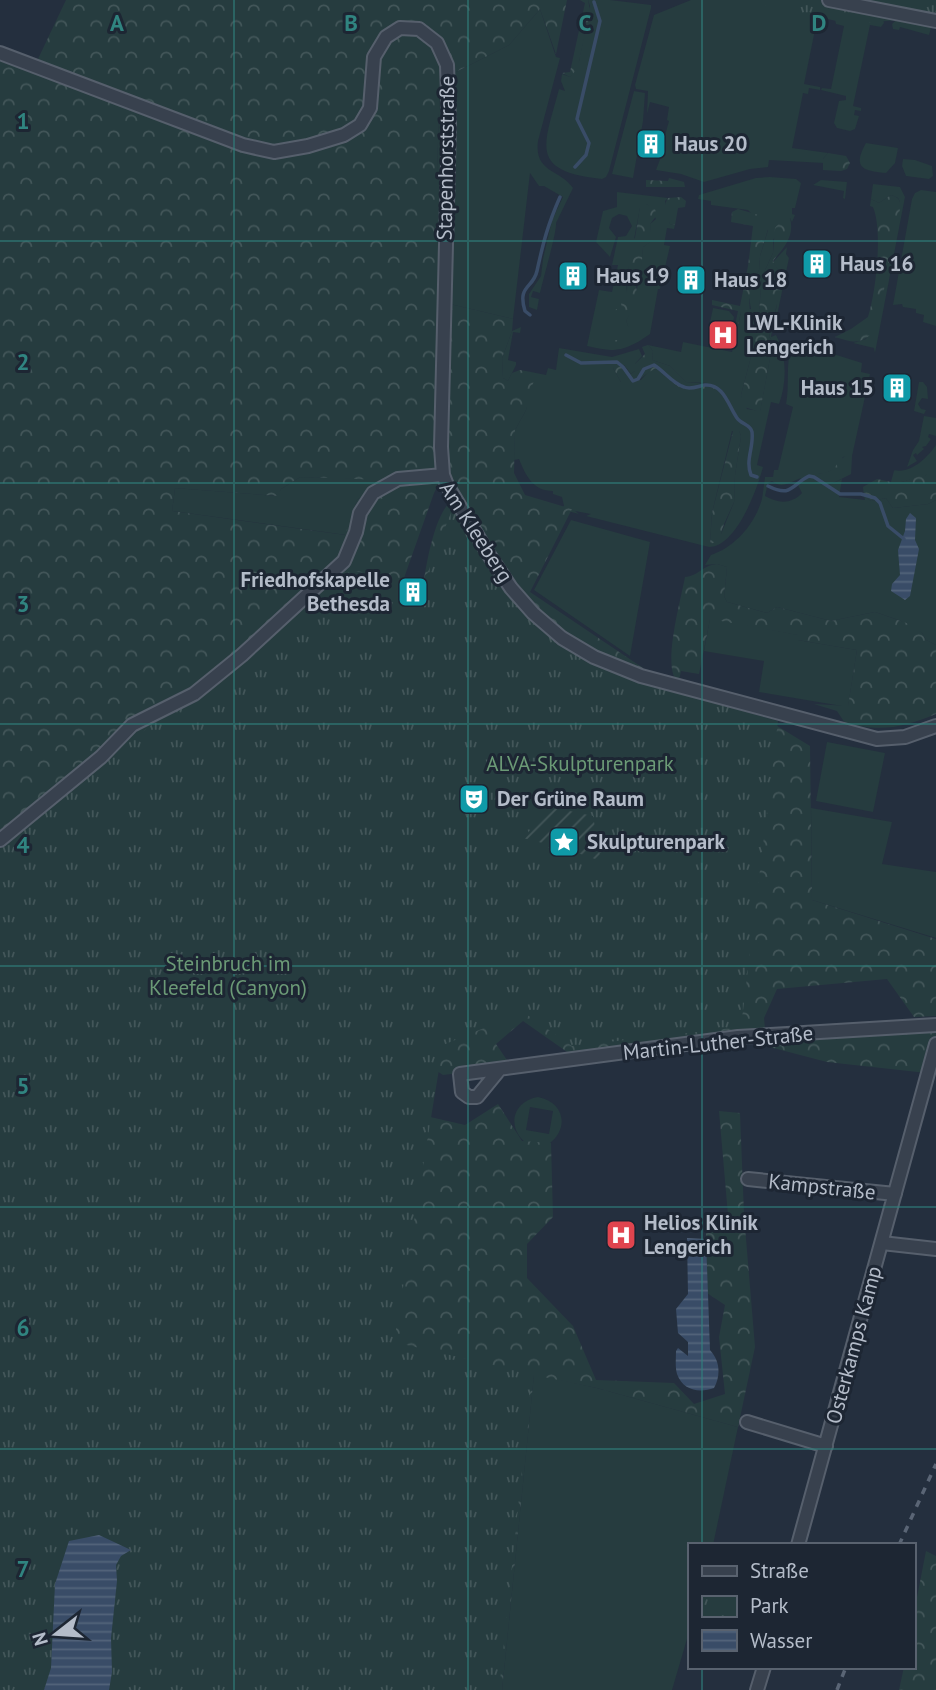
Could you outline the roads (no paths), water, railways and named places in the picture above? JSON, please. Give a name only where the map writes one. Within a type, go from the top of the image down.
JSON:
[{"type":"street","points":[[829,0],[936,21]]},
{"type":"street","name":"Stapenhorststraße","points":[[0,53],[243,145],[274,152],[308,146],[344,135],[360,125],[370,108],[374,57],[386,37],[400,28],[419,29],[438,43],[447,65],[449,123],[440,447],[443,475]]},
{"type":"street","name":"Am Kleeberg","points":[[0,839],[101,757],[132,725],[194,694],[344,561],[356,532],[360,513],[373,494],[398,480],[443,475],[483,545],[511,587],[533,613],[562,638],[594,657],[640,676],[877,739],[905,737],[936,726]]},
{"type":"street","name":"Martin-Luther-Straße","points":[[500,1069],[738,1037],[936,1025]]},
{"type":"street","name":"Osterkamps Kamp","points":[[800,1543],[936,1044]]},
{"type":"street","name":"Kampstraße","points":[[748,1179],[895,1194]]},
{"type":"street","name":"Osterkamps Kamp","points":[[882,1243],[936,1249]]},
{"type":"street","name":"Osterkamps Kamp","points":[[747,1422],[826,1446]]},
{"type":"street","points":[[757,1690],[763,1669]]},
{"type":"water","points":[[910,513],[916,518],[915,540],[919,549],[910,596],[905,600],[891,591],[892,584],[900,575],[898,550]]},
{"type":"water","points":[[687,1238],[706,1239],[710,1350],[718,1363],[718,1373],[714,1388],[703,1390],[692,1389],[683,1384],[676,1368],[678,1348],[688,1356],[688,1342],[678,1333],[676,1309],[688,1294]]},
{"type":"water","points":[[99,1535],[131,1550],[121,1556],[116,1565],[109,1690],[44,1690],[51,1668],[55,1584],[69,1541]]},
{"type":"waterway","points":[[575,167],[586,155],[589,143],[577,119],[600,21],[594,2]]},
{"type":"waterway","points":[[530,315],[525,311],[524,292],[535,277],[546,234],[560,197]]},
{"type":"waterway","points":[[566,355],[581,363],[617,362],[633,381],[638,379],[644,369],[654,365],[684,387],[705,385],[717,388],[725,396],[737,418],[751,430],[749,469],[751,475],[757,477]]},
{"type":"waterway","points":[[768,486],[787,490],[809,476],[840,494],[861,494],[875,498],[880,503],[888,526],[904,539]]},
{"type":"railway","points":[[900,1543],[936,1464]]},
{"type":"railway","points":[[837,1690],[845,1669]]},
{"type":"place","name":"Haus 20","points":[[651,144]]},
{"type":"place","name":"Haus 16","points":[[817,264]]},
{"type":"place","name":"Haus 19","points":[[573,276]]},
{"type":"place","name":"Haus 18","points":[[691,280]]},
{"type":"place","name":"LWL-Klinik Lengerich","points":[[723,335]]},
{"type":"place","name":"Haus 15","points":[[897,388]]},
{"type":"place","name":"Friedhofskapelle Bethesda","points":[[413,592]]},
{"type":"place","name":"Der Grüne Raum","points":[[474,799]]},
{"type":"place","name":"Skulpturenpark","points":[[564,842]]},
{"type":"place","name":"Helios Klinik Lengerich","points":[[621,1235]]},
{"type":"park label","name":"ALVA-Skulpturenpark","points":[[580,764]]},
{"type":"park label","name":"Steinbruch im Kleefeld (Canyon)","points":[[228,976]]}]
